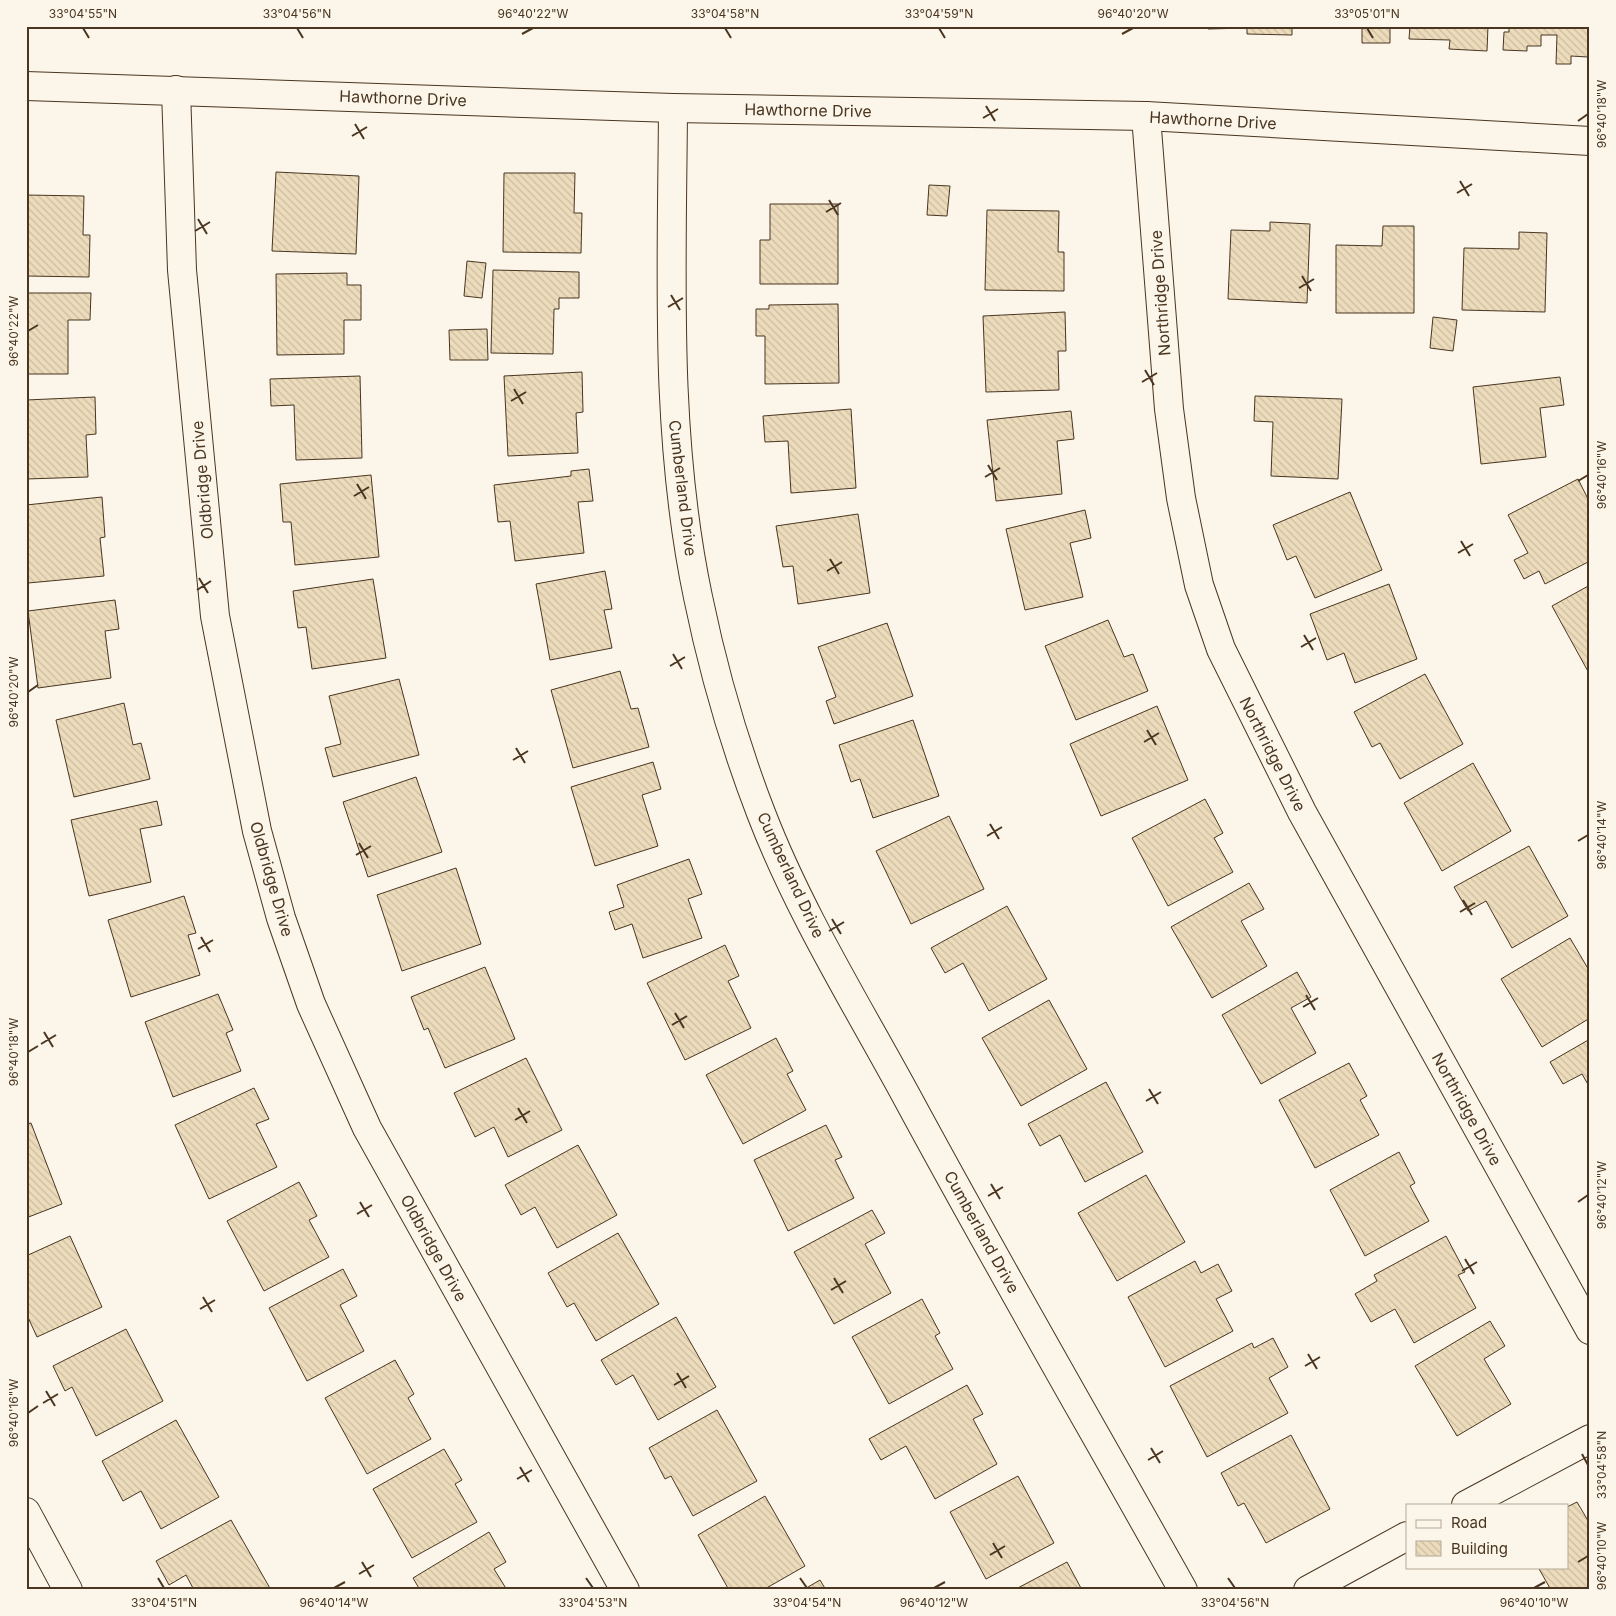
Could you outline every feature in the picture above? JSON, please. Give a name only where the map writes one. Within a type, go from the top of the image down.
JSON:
[{"type":"street","name":"Hawthorne Drive","points":[[26,86],[673,108],[1146,116],[1590,141]]},
{"type":"street","name":"Oldbridge Drive","points":[[176,90],[182,270],[215,616],[257,831],[281,918],[311,1004],[367,1128],[625,1590]]},
{"type":"street","name":"Cumberland Drive","points":[[673,108],[671,370],[676,461],[697,596],[724,706],[756,796],[807,913],[947,1170],[1183,1590]]},
{"type":"street","name":"Northridge Drive","points":[[1146,116],[1169,409],[1181,498],[1199,585],[1221,649],[1302,812],[1590,1330]]},
{"type":"street","points":[[1468,1504],[1590,1439]]},
{"type":"street","points":[[26,1512],[68,1590]]},
{"type":"street","points":[[1308,1590],[1406,1537]]},
{"type":"building","points":[[1208,26],[1292,26],[1292,35],[1247,34],[1247,28],[1208,29]]},
{"type":"building","points":[[1311,26],[1390,26],[1390,43],[1362,43],[1362,28]]},
{"type":"building","points":[[1410,26],[1488,26],[1487,51],[1449,49],[1450,40],[1409,39]]},
{"type":"building","points":[[1509,26],[1589,26],[1588,57],[1571,56],[1571,64],[1556,64],[1557,35],[1541,35],[1541,46],[1527,46],[1527,51],[1503,50],[1504,32],[1509,32]]},
{"type":"building","points":[[276,172],[359,176],[356,254],[272,251]]},
{"type":"building","points":[[504,173],[575,173],[574,213],[582,213],[581,253],[503,252]]},
{"type":"building","points":[[929,185],[950,186],[947,216],[927,215]]},
{"type":"building","points":[[26,195],[84,196],[83,235],[90,235],[89,277],[26,276]]},
{"type":"building","points":[[770,204],[838,204],[838,284],[760,284],[760,240],[770,240]]},
{"type":"building","points":[[987,210],[1059,211],[1058,252],[1064,252],[1064,291],[985,290]]},
{"type":"building","points":[[1270,222],[1310,224],[1307,303],[1228,299],[1231,230],[1270,231]]},
{"type":"building","points":[[1383,226],[1414,226],[1414,313],[1336,313],[1336,245],[1382,246]]},
{"type":"building","points":[[1519,232],[1547,233],[1545,312],[1462,310],[1464,248],[1519,249]]},
{"type":"building","points":[[467,261],[486,263],[482,298],[464,296]]},
{"type":"building","points":[[493,270],[579,272],[579,298],[559,298],[559,309],[554,309],[553,354],[491,353]]},
{"type":"building","points":[[347,273],[347,285],[361,285],[361,320],[344,320],[344,354],[277,355],[276,274]]},
{"type":"building","points":[[26,293],[91,293],[90,320],[68,320],[68,374],[26,374]]},
{"type":"building","points":[[838,304],[839,383],[765,384],[765,336],[756,336],[756,309],[769,309],[769,305]]},
{"type":"building","points":[[1065,312],[1066,351],[1058,351],[1059,390],[986,392],[983,316]]},
{"type":"building","points":[[1433,317],[1457,320],[1453,351],[1430,348]]},
{"type":"building","points":[[487,329],[488,360],[450,360],[449,330]]},
{"type":"building","points":[[582,372],[583,412],[576,413],[578,453],[508,456],[504,376]]},
{"type":"building","points":[[360,376],[362,458],[296,460],[294,405],[271,406],[270,379]]},
{"type":"building","points":[[1560,377],[1564,405],[1540,408],[1546,457],[1481,464],[1473,387]]},
{"type":"building","points":[[1255,396],[1342,399],[1338,479],[1271,476],[1273,422],[1254,421]]},
{"type":"building","points":[[95,397],[96,434],[86,435],[88,477],[26,479],[26,400]]},
{"type":"building","points":[[851,409],[856,488],[791,493],[788,441],[765,442],[763,416]]},
{"type":"building","points":[[1071,411],[1074,439],[1057,441],[1062,494],[996,501],[987,420]]},
{"type":"building","points":[[589,469],[593,501],[578,502],[584,553],[515,561],[510,521],[498,522],[494,485],[571,476],[571,471]]},
{"type":"building","points":[[371,475],[379,557],[295,565],[291,522],[283,522],[280,484]]},
{"type":"building","points":[[1578,479],[1590,503],[1590,561],[1545,584],[1539,571],[1524,579],[1514,560],[1528,553],[1508,515]]},
{"type":"building","points":[[1350,492],[1382,570],[1315,598],[1296,556],[1287,560],[1273,525]]},
{"type":"building","points":[[102,497],[105,537],[100,538],[104,576],[28,583],[26,505]]},
{"type":"building","points":[[1085,510],[1091,538],[1070,543],[1083,597],[1025,610],[1006,529]]},
{"type":"building","points":[[858,514],[870,593],[798,604],[793,566],[783,567],[776,526]]},
{"type":"building","points":[[605,571],[612,609],[604,610],[612,648],[550,660],[536,584]]},
{"type":"building","points":[[373,579],[386,658],[312,669],[306,627],[298,628],[293,591]]},
{"type":"building","points":[[1389,584],[1417,659],[1355,683],[1344,653],[1327,660],[1310,614]]},
{"type":"building","points":[[1590,585],[1590,675],[1552,606]]},
{"type":"building","points":[[115,600],[119,629],[105,631],[111,678],[38,688],[28,611]]},
{"type":"building","points":[[1108,620],[1124,657],[1133,654],[1148,691],[1076,720],[1045,646]]},
{"type":"building","points":[[887,623],[913,696],[834,724],[826,701],[836,697],[818,647]]},
{"type":"building","points":[[620,671],[631,709],[638,708],[649,747],[573,768],[551,690]]},
{"type":"building","points":[[1425,674],[1463,744],[1400,779],[1380,743],[1372,747],[1354,712]]},
{"type":"building","points":[[399,679],[419,755],[333,777],[325,748],[341,744],[329,696]]},
{"type":"building","points":[[124,703],[133,745],[141,743],[150,779],[74,797],[56,720]]},
{"type":"building","points":[[1157,706],[1188,780],[1101,816],[1070,744]]},
{"type":"building","points":[[913,720],[939,796],[873,818],[860,779],[851,782],[839,745]]},
{"type":"building","points":[[653,762],[661,789],[642,795],[658,846],[595,866],[571,787]]},
{"type":"building","points":[[1473,763],[1511,831],[1442,871],[1404,803]]},
{"type":"building","points":[[416,777],[442,852],[368,877],[343,802]]},
{"type":"building","points":[[1205,799],[1223,833],[1214,838],[1233,872],[1168,906],[1132,838]]},
{"type":"building","points":[[157,801],[162,825],[140,829],[151,882],[89,896],[71,820]]},
{"type":"building","points":[[949,816],[984,889],[911,924],[876,851]]},
{"type":"building","points":[[1529,846],[1568,916],[1512,948],[1486,901],[1468,911],[1454,887]]},
{"type":"building","points":[[689,859],[702,894],[688,899],[702,938],[643,958],[632,924],[615,930],[609,912],[624,907],[617,885]]},
{"type":"building","points":[[456,868],[481,944],[402,971],[377,895]]},
{"type":"building","points":[[1249,883],[1264,909],[1241,921],[1267,966],[1212,998],[1171,927]]},
{"type":"building","points":[[184,896],[196,933],[188,935],[200,975],[131,997],[108,920]]},
{"type":"building","points":[[1007,906],[1047,979],[989,1011],[963,963],[945,973],[931,948]]},
{"type":"building","points":[[1570,938],[1590,972],[1590,1018],[1542,1047],[1501,979]]},
{"type":"building","points":[[725,945],[739,976],[728,981],[751,1028],[685,1060],[647,983]]},
{"type":"building","points":[[485,967],[515,1039],[445,1068],[428,1028],[424,1030],[411,997]]},
{"type":"building","points":[[1297,972],[1311,997],[1291,1008],[1316,1053],[1261,1084],[1222,1015]]},
{"type":"building","points":[[218,994],[233,1030],[226,1033],[241,1071],[173,1097],[145,1022]]},
{"type":"building","points":[[1049,1000],[1087,1069],[1021,1106],[982,1038]]},
{"type":"building","points":[[776,1038],[793,1071],[787,1074],[806,1110],[743,1144],[706,1075]]},
{"type":"building","points":[[1590,1039],[1590,1088],[1582,1074],[1563,1084],[1550,1062]]},
{"type":"building","points":[[526,1058],[562,1130],[508,1157],[494,1127],[475,1137],[454,1093]]},
{"type":"building","points":[[1349,1063],[1367,1096],[1360,1100],[1379,1135],[1315,1168],[1279,1100]]},
{"type":"building","points":[[1106,1082],[1143,1152],[1085,1182],[1060,1135],[1040,1146],[1028,1124]]},
{"type":"building","points":[[254,1088],[269,1119],[256,1124],[277,1167],[209,1199],[175,1125]]},
{"type":"building","points":[[31,1123],[62,1204],[26,1218],[26,1124]]},
{"type":"building","points":[[826,1125],[842,1157],[835,1160],[854,1198],[788,1231],[754,1160]]},
{"type":"building","points":[[578,1145],[617,1215],[557,1248],[535,1207],[521,1215],[505,1185]]},
{"type":"building","points":[[1399,1152],[1415,1183],[1410,1186],[1429,1221],[1365,1256],[1330,1190]]},
{"type":"building","points":[[1146,1175],[1185,1242],[1117,1281],[1078,1213]]},
{"type":"building","points":[[299,1182],[317,1216],[309,1220],[329,1257],[264,1291],[227,1221]]},
{"type":"building","points":[[872,1210],[885,1233],[865,1244],[891,1293],[834,1324],[794,1252]]},
{"type":"building","points":[[618,1233],[659,1304],[596,1341],[574,1303],[567,1307],[548,1273]]},
{"type":"building","points":[[70,1236],[102,1307],[37,1337],[26,1313],[26,1256]]},
{"type":"building","points":[[1446,1236],[1465,1272],[1458,1275],[1476,1308],[1414,1343],[1395,1309],[1371,1322],[1355,1294],[1377,1281],[1374,1275]]},
{"type":"building","points":[[1195,1261],[1201,1273],[1218,1264],[1232,1291],[1216,1299],[1233,1331],[1165,1367],[1128,1297]]},
{"type":"building","points":[[343,1269],[357,1296],[340,1305],[364,1351],[307,1381],[269,1308]]},
{"type":"building","points":[[922,1299],[940,1333],[935,1336],[953,1369],[889,1404],[852,1337]]},
{"type":"building","points":[[676,1317],[716,1387],[658,1420],[633,1375],[616,1385],[601,1360]]},
{"type":"building","points":[[1490,1321],[1505,1346],[1484,1359],[1511,1404],[1457,1436],[1415,1366]]},
{"type":"building","points":[[126,1329],[163,1401],[96,1436],[72,1387],[65,1391],[53,1366]]},
{"type":"building","points":[[1273,1338],[1288,1367],[1269,1378],[1288,1413],[1207,1457],[1170,1386],[1252,1343],[1254,1348]]},
{"type":"building","points":[[395,1360],[414,1394],[408,1398],[431,1439],[367,1474],[325,1398]]},
{"type":"building","points":[[967,1385],[983,1414],[973,1419],[997,1464],[935,1499],[906,1446],[881,1460],[869,1439]]},
{"type":"building","points":[[717,1410],[757,1481],[693,1516],[671,1476],[665,1479],[649,1448]]},
{"type":"building","points":[[176,1420],[219,1497],[161,1529],[141,1491],[123,1501],[102,1461]]},
{"type":"building","points":[[1291,1435],[1330,1509],[1266,1543],[1244,1503],[1238,1506],[1221,1473]]},
{"type":"building","points":[[444,1449],[462,1480],[455,1484],[477,1522],[412,1558],[373,1489]]},
{"type":"building","points":[[1018,1476],[1054,1543],[986,1579],[950,1512]]},
{"type":"building","points":[[765,1496],[805,1566],[763,1590],[729,1590],[698,1535]]},
{"type":"building","points":[[1577,1502],[1590,1524],[1590,1589],[1551,1590],[1539,1568],[1568,1568],[1568,1506]]},
{"type":"building","points":[[231,1520],[271,1590],[194,1590],[186,1575],[169,1585],[156,1561]]},
{"type":"building","points":[[489,1532],[506,1562],[494,1569],[507,1590],[420,1590],[413,1578]]},
{"type":"building","points":[[1067,1562],[1082,1590],[1014,1590]]},
{"type":"building","points":[[820,1580],[826,1590],[803,1590]]}]
